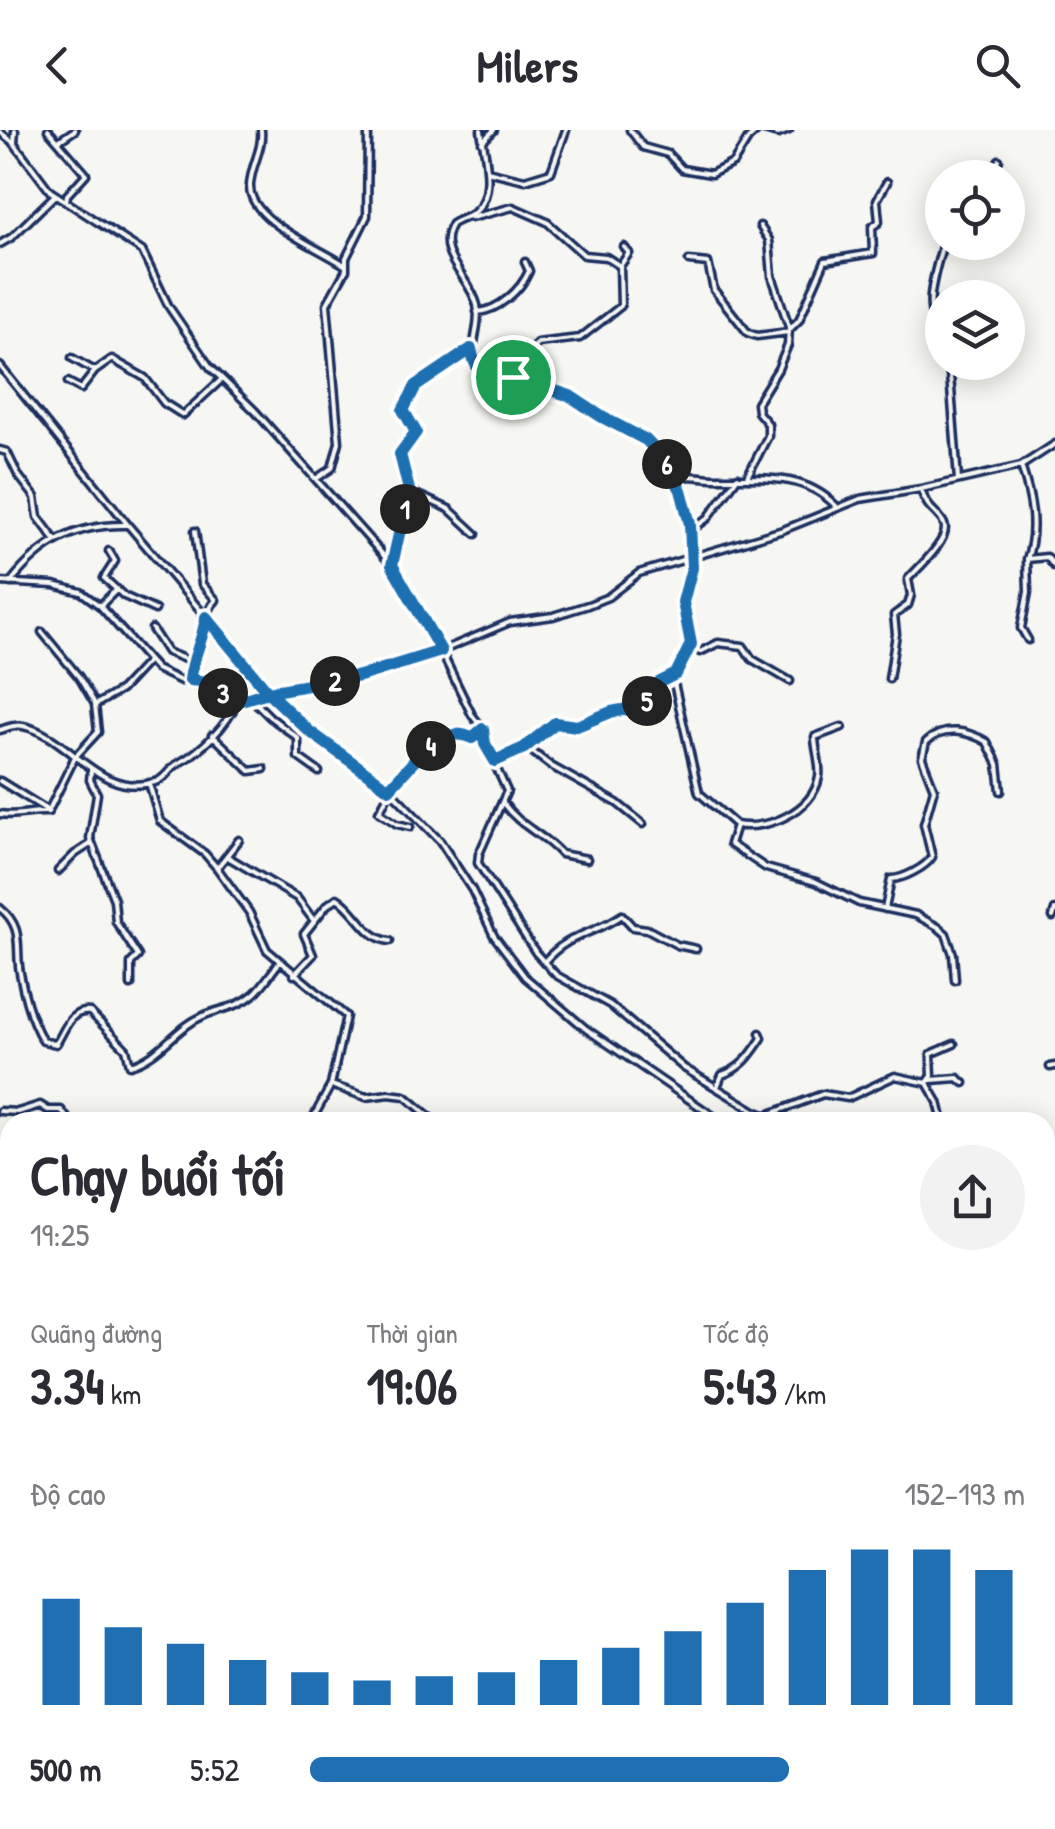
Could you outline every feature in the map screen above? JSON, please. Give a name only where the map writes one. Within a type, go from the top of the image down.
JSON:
[{"type":"street","points":[[14,143],[15,130]]},
{"type":"street","points":[[48,130],[86,174],[68,194],[66,202]]},
{"type":"street","points":[[60,140],[75,130]]},
{"type":"street","points":[[261,130],[261,146],[250,182],[250,194],[256,204],[272,221],[346,266]]},
{"type":"street","points":[[316,480],[332,468],[339,442],[327,307],[368,212],[368,130]]},
{"type":"street","points":[[481,130],[487,171],[484,199],[478,209],[450,227],[447,246],[476,302],[471,349],[476,367],[485,377],[513,377],[570,396],[646,440],[661,456],[685,500],[690,582],[683,599],[690,646],[673,677],[680,725],[689,747],[698,793],[736,824],[760,826],[801,808],[818,781],[815,737],[842,727]]},
{"type":"street","points":[[482,142],[494,130]]},
{"type":"street","points":[[487,171],[525,180],[551,172],[566,130]]},
{"type":"street","points":[[630,130],[643,147],[668,154],[682,169],[711,174],[733,163],[748,139],[761,130],[772,134],[789,130]]},
{"type":"street","points":[[0,132],[14,143],[56,195],[142,251],[170,306],[222,380],[392,565],[483,729],[485,744],[508,786],[478,854],[478,866],[544,962],[563,980],[610,1005],[658,1048],[758,1112]]},
{"type":"street","points":[[747,477],[768,436],[768,424],[756,408],[757,403],[778,368],[789,331],[799,320],[825,261],[872,253],[872,227],[878,222],[878,200],[887,182]]},
{"type":"street","points":[[0,244],[56,195]]},
{"type":"street","points":[[466,218],[512,208],[547,222],[584,255],[612,259],[620,266]]},
{"type":"street","points":[[760,226],[769,240],[772,276],[789,331]]},
{"type":"street","points":[[513,377],[537,343],[580,338],[621,306],[620,266],[629,254],[624,247]]},
{"type":"street","points":[[688,261],[708,263],[714,290],[748,334],[789,331]]},
{"type":"street","points":[[477,312],[493,309],[520,286],[529,271],[525,262]]},
{"type":"street","points":[[392,565],[409,490],[400,454],[416,430],[403,410],[416,386],[471,349]]},
{"type":"street","points":[[72,358],[95,371]]},
{"type":"street","points":[[68,382],[80,389],[112,359],[146,378],[164,403],[183,415],[222,380]]},
{"type":"street","points":[[0,366],[268,692],[309,731],[389,789],[440,841],[472,890],[494,936],[526,978],[586,1028],[708,1112]]},
{"type":"street","points":[[951,380],[958,480]]},
{"type":"street","points":[[0,730],[22,726],[44,736],[91,770],[117,781],[149,783],[162,779],[212,736],[237,702],[250,697],[360,676],[441,651],[510,622],[552,616],[588,605],[608,597],[639,573],[782,530],[860,499],[921,490],[1021,466],[1055,444]]},
{"type":"street","points":[[0,450],[7,452],[35,497],[37,515],[56,541]]},
{"type":"street","points":[[1021,466],[1032,510],[1028,592],[1021,628],[1028,640]]},
{"type":"street","points":[[676,480],[688,474],[788,479],[820,492],[838,507]]},
{"type":"street","points":[[689,532],[708,518],[738,477]]},
{"type":"street","points":[[409,490],[457,514],[476,534]]},
{"type":"street","points":[[889,679],[896,634],[894,615],[908,606],[908,579],[942,542],[945,530],[921,490]]},
{"type":"street","points":[[10,583],[56,541],[86,527],[128,525]]},
{"type":"street","points":[[190,680],[207,610],[216,600],[204,588],[198,570],[195,531]]},
{"type":"street","points":[[109,551],[115,560],[104,576],[117,589],[155,610]]},
{"type":"street","points":[[1027,559],[1047,557],[1055,567]]},
{"type":"street","points":[[0,582],[74,589],[100,606],[147,662],[176,679],[209,682],[237,702]]},
{"type":"street","points":[[100,606],[117,589]]},
{"type":"street","points":[[152,629],[167,652],[192,662]]},
{"type":"street","points":[[42,632],[79,676],[95,705],[98,732],[75,756],[48,811]]},
{"type":"street","points":[[690,646],[700,652],[718,644],[743,646],[752,659],[790,681]]},
{"type":"street","points":[[95,705],[121,690],[147,662]]},
{"type":"street","points":[[495,761],[526,747],[555,723],[577,726],[611,712],[642,707],[660,682],[673,677]]},
{"type":"street","points":[[250,697],[298,738],[298,757],[319,772]]},
{"type":"street","points":[[410,827],[378,812],[389,789],[428,746],[435,747],[448,735],[472,738],[483,729]]},
{"type":"street","points":[[885,909],[891,879],[925,866],[932,858],[924,824],[934,789],[922,758],[926,742],[944,731],[988,742],[998,764],[1000,791]]},
{"type":"street","points":[[212,736],[250,771],[264,770]]},
{"type":"street","points":[[526,747],[643,824]]},
{"type":"street","points":[[91,770],[90,780],[97,794],[90,819],[92,843],[114,900],[116,922],[138,956],[131,963],[131,984]]},
{"type":"street","points":[[0,781],[48,811]]},
{"type":"street","points":[[149,783],[162,825],[205,854],[218,868],[250,912],[264,947],[346,1016],[331,1085],[316,1112]]},
{"type":"street","points":[[503,802],[520,823],[550,838],[561,854],[587,859]]},
{"type":"street","points":[[0,814],[18,816],[35,810],[48,811]]},
{"type":"street","points":[[736,824],[730,844],[766,868],[798,876],[851,901],[916,915],[945,932],[954,958],[955,980]]},
{"type":"street","points":[[218,868],[239,840]]},
{"type":"street","points":[[58,871],[92,843]]},
{"type":"street","points":[[228,857],[297,898],[314,921]]},
{"type":"street","points":[[294,975],[312,956],[303,936],[326,905],[338,898],[361,919],[366,930],[390,941]]},
{"type":"street","points":[[0,908],[11,918],[16,930],[19,971],[32,1019],[43,1041],[56,1044],[70,1018],[79,1012],[90,1012],[126,1049],[130,1064],[164,1047],[202,1016],[231,1009],[244,1001],[280,962]]},
{"type":"street","points":[[544,962],[561,944],[622,915],[633,928],[696,949]]},
{"type":"street","points":[[717,1087],[722,1075],[735,1072],[747,1060],[762,1038],[760,1033]]},
{"type":"street","points":[[940,1112],[929,1081],[931,1054],[954,1044]]},
{"type":"street","points":[[776,1112],[824,1094],[848,1098],[895,1076],[929,1081],[958,1078],[964,1083]]},
{"type":"street","points":[[331,1085],[366,1097],[405,1096],[424,1112]]},
{"type":"street","points":[[17,1112],[40,1106],[62,1112]]},
{"type":"route","points":[[513,377],[485,377],[476,367],[471,349],[416,386],[403,410],[416,432],[400,454],[409,490],[392,565],[441,651],[360,676],[268,692],[206,617],[204,634],[193,654],[190,680],[209,682],[235,702],[268,692],[309,731],[389,789],[426,748],[435,747],[448,735],[472,738],[483,729],[485,744],[495,761],[524,748],[555,723],[577,726],[611,712],[644,706],[660,682],[676,674],[691,644],[683,602],[692,568],[685,500],[661,456],[646,440],[570,396],[513,377]]}]
